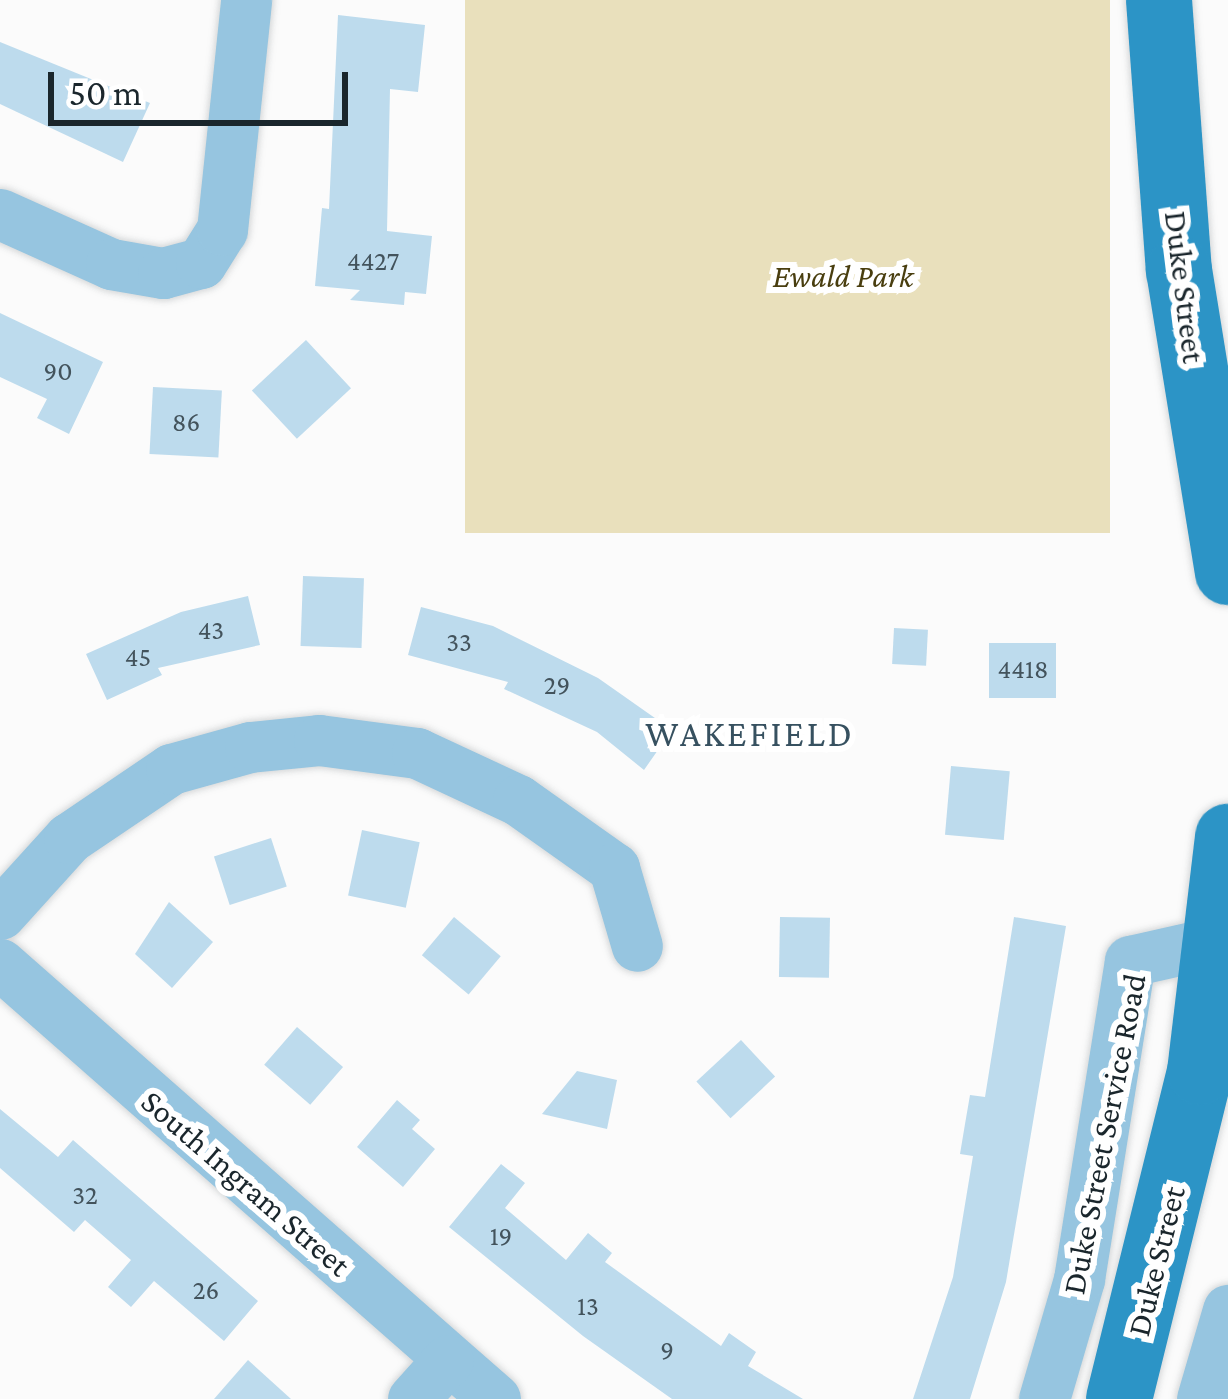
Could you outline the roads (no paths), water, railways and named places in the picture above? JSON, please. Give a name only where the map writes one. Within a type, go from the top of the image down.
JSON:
[{"type":"main road","name":"Duke Street","points":[[1159,0],[1179,270],[1228,572]]},
{"type":"main road","name":"Duke Street","points":[[1119,1399],[1183,1152],[1224,939],[1228,837]]},
{"type":"street","points":[[0,214],[111,264],[163,273],[201,263],[222,230],[246,0]]},
{"type":"street","points":[[0,914],[69,838],[172,769],[250,747],[319,740],[417,753],[518,800],[614,868],[637,946]]},
{"type":"street","name":"Duke Street Service Road","points":[[1044,1399],[1079,1279],[1130,961],[1224,939]]},
{"type":"street","name":"South Ingram Street","points":[[0,964],[495,1399]]},
{"type":"street","points":[[1202,1399],[1228,1310]]},
{"type":"street","points":[[413,1399],[448,1360]]},
{"type":"district","name":"WAKEFIELD","points":[[750,735]]},
{"type":"park label","name":"Ewald Park","points":[[843,276]]}]
